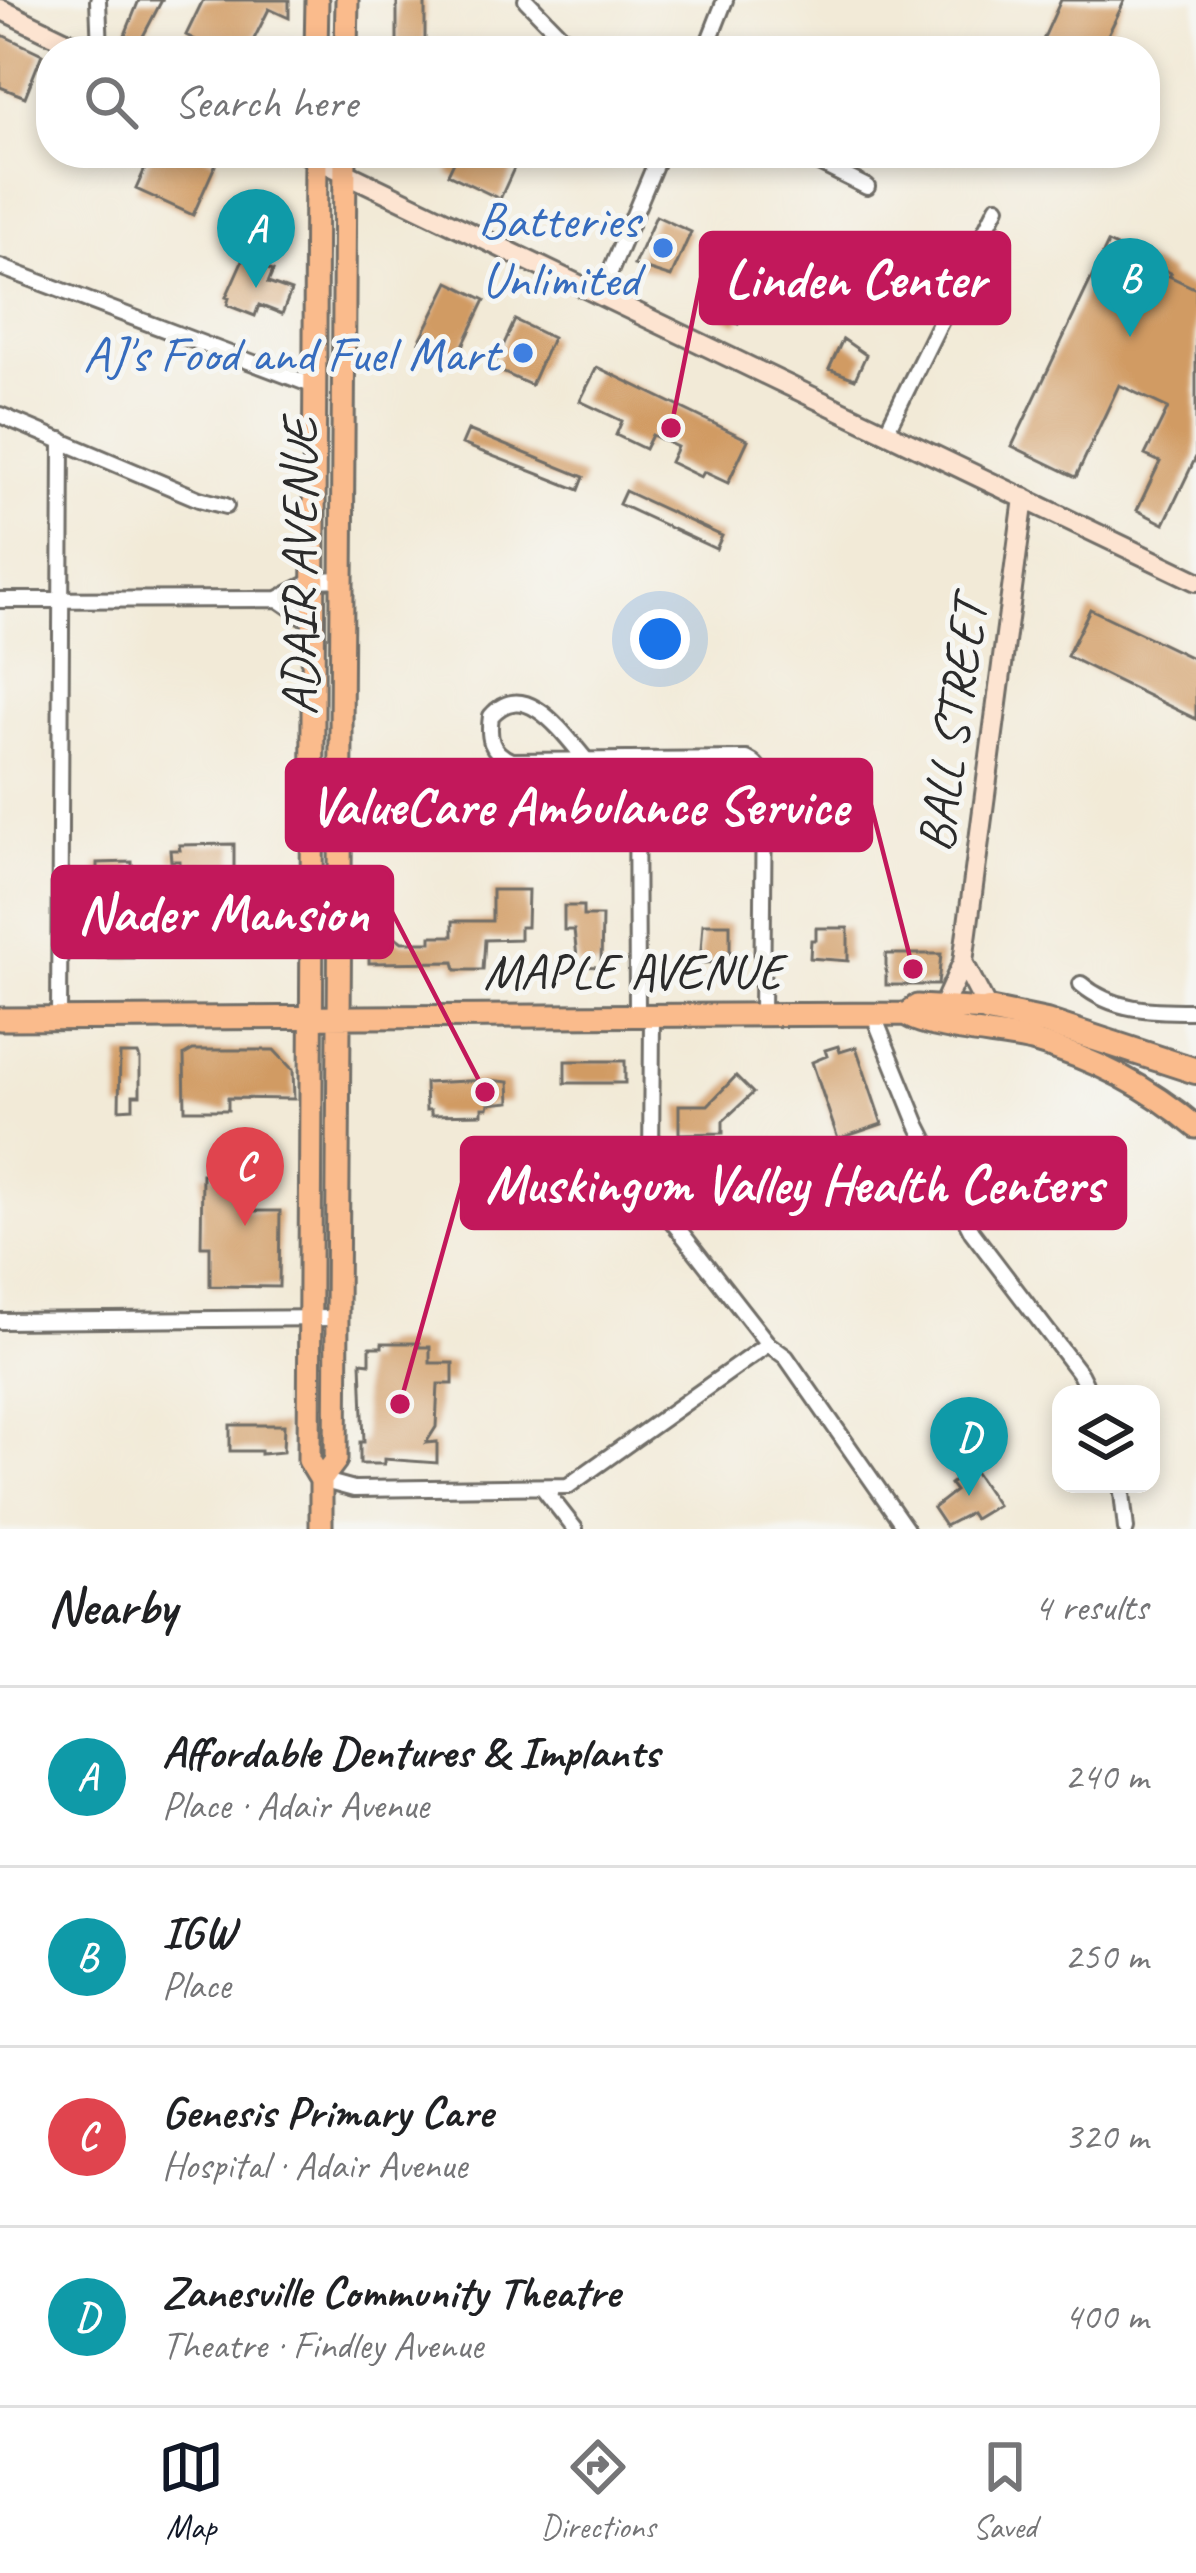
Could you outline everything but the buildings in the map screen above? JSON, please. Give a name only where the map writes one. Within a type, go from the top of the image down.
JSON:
[{"type":"highway","points":[[988,1010],[1046,1022],[1196,1070]]},
{"type":"main road","points":[[316,36],[317,0]]},
{"type":"main road","points":[[346,36],[347,0]]},
{"type":"main road","points":[[0,9],[56,36]]},
{"type":"main road","name":"ADAIR AVENUE","points":[[312,168],[317,387],[309,1460],[321,1480],[321,1529]]},
{"type":"main road","name":"ADAIR AVENUE","points":[[321,1480],[336,1460],[345,168]]},
{"type":"main road","points":[[356,168],[599,296],[1196,581]]},
{"type":"main road","name":"BALL STREET","points":[[943,1006],[962,962],[1024,498]]},
{"type":"main road","points":[[962,962],[988,1010]]},
{"type":"main road","points":[[988,1010],[917,1006],[906,1014],[916,1024],[969,1028],[1072,1055],[1146,1089],[1196,1127]]},
{"type":"main road","name":"MAPLE AVENUE","points":[[0,1018],[906,1014]]},
{"type":"street","points":[[98,0],[99,36]]},
{"type":"street","points":[[526,0],[561,36]]},
{"type":"street","points":[[711,36],[725,0]]},
{"type":"street","points":[[599,296],[654,168]]},
{"type":"street","points":[[829,168],[868,187]]},
{"type":"street","points":[[886,432],[997,207]]},
{"type":"street","points":[[0,267],[317,387]]},
{"type":"street","points":[[0,415],[226,506]]},
{"type":"street","points":[[59,1018],[62,440]]},
{"type":"street","points":[[0,600],[278,598],[316,580],[344,579]]},
{"type":"street","points":[[278,598],[315,625]]},
{"type":"street","points":[[586,760],[557,726],[521,701],[508,701],[490,716],[493,748],[511,761],[747,759],[756,763],[763,775],[762,1014]]},
{"type":"street","points":[[636,760],[654,1198],[768,1344],[786,1357],[907,1529]]},
{"type":"street","points":[[1081,984],[1101,1001],[1121,1006],[1196,1011]]},
{"type":"street","points":[[873,1014],[918,1125],[972,1232],[1086,1385]]},
{"type":"street","points":[[0,1321],[337,1318]]},
{"type":"street","points":[[321,1480],[354,1489],[568,1486],[768,1344]]},
{"type":"street","points":[[543,1488],[575,1529]]},
{"type":"street","points":[[1122,1493],[1126,1529]]},
{"type":"place","name":"Batteries Unlimited","points":[[663,248]]},
{"type":"place","name":"Affordable Dentures & Implants","points":[[256,288]]},
{"type":"place","name":"IGW","points":[[1130,337]]},
{"type":"place","name":"AJ's Food and Fuel Mart","points":[[523,353]]},
{"type":"place","name":"Linden Center","points":[[671,428]]},
{"type":"place","name":"ValueCare Ambulance Service","points":[[913,969]]},
{"type":"place","name":"Nader Mansion","points":[[485,1092]]},
{"type":"place","name":"Genesis Primary Care","points":[[245,1226]]},
{"type":"place","name":"Muskingum Valley Health Centers","points":[[400,1404]]},
{"type":"place","name":"Zanesville Community Theatre","points":[[969,1496]]}]
